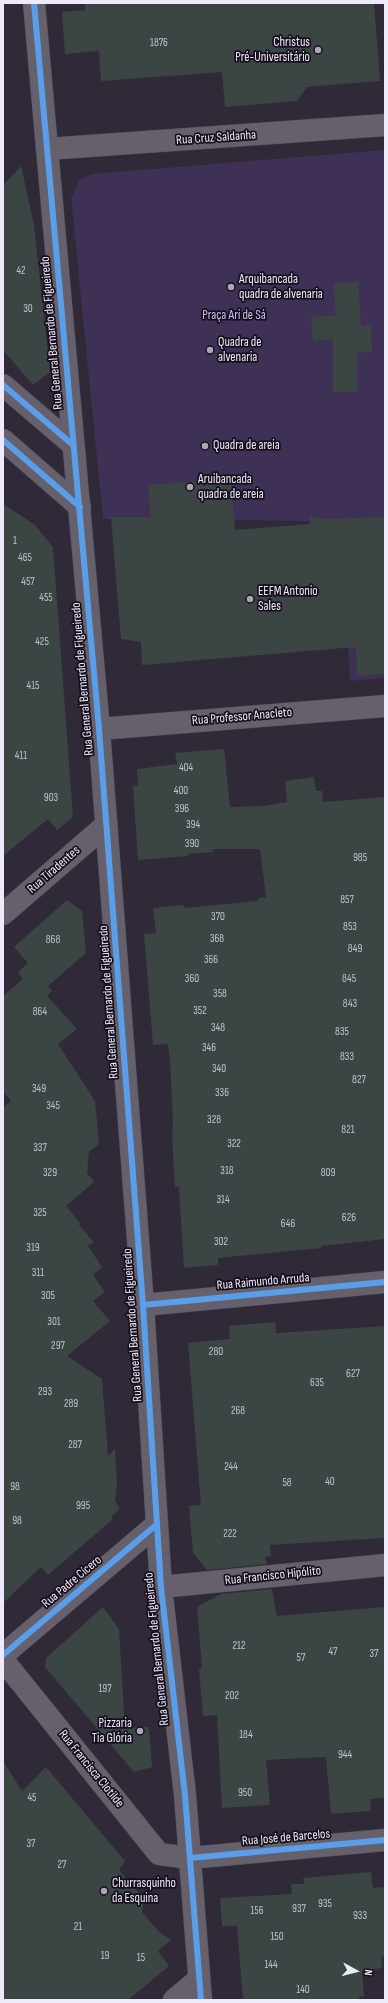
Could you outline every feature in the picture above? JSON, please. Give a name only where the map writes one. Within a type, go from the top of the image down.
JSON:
[{"type":"street","name":"Rua General Bernardo de Figueiredo","points":[[34,3],[99,729],[143,1305],[161,1587],[184,1787],[201,2000]]},
{"type":"street","name":"Rua Cruz Saldanha","points":[[47,149],[385,125]]},
{"type":"street","points":[[3,386],[73,445]]},
{"type":"street","points":[[3,440],[80,508]]},
{"type":"street","name":"Rua Professor Anacleto","points":[[99,729],[385,706]]},
{"type":"street","name":"Rua Tiradentes","points":[[3,914],[106,825]]},
{"type":"street","name":"Rua Raimundo Arruda","points":[[143,1305],[385,1282]]},
{"type":"street","name":"Rua Padre Cícero","points":[[3,1655],[156,1524]]},
{"type":"street","name":"Rua Francisco Hipólito","points":[[161,1587],[385,1565]]},
{"type":"street","name":"Rua Francisca Clotilde","points":[[3,1660],[159,1854],[190,1858]]},
{"type":"street","name":"Rua José de Barcelos","points":[[190,1858],[385,1840]]},
{"type":"street","points":[[174,2000],[199,1979]]},
{"type":"green space","name":"Praça Ari de Sá","points":[[385,150],[385,678],[350,681],[341,519],[316,521],[103,519],[71,198],[79,181],[91,174]]},
{"type":"building","points":[[85,3],[374,3],[380,81],[307,87],[297,101],[225,107],[222,72],[101,81],[99,51],[65,54],[62,12],[85,10]]},
{"type":"building","points":[[21,166],[34,225],[50,372],[33,385],[3,350],[3,185]]},
{"type":"building","points":[[358,282],[361,326],[371,325],[372,352],[357,353],[357,392],[333,392],[333,339],[313,341],[311,317],[336,315],[333,283]]},
{"type":"building","name":"EEFM Antonio Sales","points":[[231,479],[235,530],[310,524],[310,517],[323,519],[385,517],[385,674],[357,676],[356,647],[142,665],[141,642],[121,639],[111,517],[151,517],[148,485]]},
{"type":"building","points":[[3,504],[35,525],[53,547],[73,817],[57,830],[48,819],[3,856]]},
{"type":"building","points":[[224,749],[230,807],[263,806],[287,802],[285,781],[314,777],[316,791],[322,791],[323,802],[385,797],[385,1239],[321,1246],[321,1248],[218,1258],[218,1265],[184,1268],[179,1187],[175,1187],[170,1060],[168,1044],[153,1045],[144,934],[156,933],[153,908],[184,905],[184,908],[258,901],[258,898],[266,897],[260,849],[213,849],[213,852],[188,854],[188,856],[138,860],[133,786],[138,785],[137,769],[177,764],[175,753]]},
{"type":"building","points":[[67,900],[82,911],[86,953],[48,986],[52,991],[47,996],[77,1029],[58,1044],[95,1101],[99,1144],[89,1152],[87,1173],[94,1182],[66,1206],[80,1223],[79,1225],[94,1242],[88,1246],[102,1267],[93,1275],[105,1292],[93,1301],[110,1321],[67,1356],[102,1379],[108,1456],[115,1449],[117,1482],[115,1501],[120,1509],[111,1517],[113,1519],[48,1575],[41,1567],[3,1603],[3,1107],[11,1101],[3,1091],[3,996],[23,979],[18,972],[28,963],[14,947]]},
{"type":"building","points":[[275,1322],[276,1333],[385,1326],[385,1538],[270,1545],[271,1556],[265,1557],[267,1564],[207,1570],[193,1553],[189,1506],[201,1505],[188,1343],[230,1339],[229,1326]]},
{"type":"building","points":[[272,1589],[277,1616],[385,1607],[385,1798],[370,1799],[371,1811],[331,1814],[326,1757],[266,1760],[270,1805],[222,1808],[217,1715],[203,1716],[199,1669],[202,1668],[197,1607],[221,1594]]},
{"type":"building","points":[[103,1607],[119,1629],[125,1728],[149,1727],[152,1767],[134,1772],[45,1667],[46,1658]]},
{"type":"building","points":[[3,1761],[22,1791],[46,1767],[125,1861],[119,1870],[144,1899],[142,1912],[159,1932],[171,1940],[158,1951],[169,1966],[128,2000],[3,2000]]},
{"type":"building","points":[[371,1872],[373,1888],[385,1887],[385,1956],[381,1957],[382,1968],[362,1971],[364,1996],[359,1997],[359,2000],[243,2000],[237,1926],[222,1926],[220,1898],[292,1894],[291,1884],[304,1884],[303,1878]]},
{"type":"cycle path","points":[[34,3],[99,729],[143,1305],[161,1587],[185,1795],[201,2000]]},
{"type":"cycle path","points":[[3,385],[73,445]]},
{"type":"cycle path","points":[[3,440],[80,507]]},
{"type":"cycle path","points":[[143,1305],[385,1282]]},
{"type":"cycle path","points":[[3,1655],[156,1525]]},
{"type":"cycle path","points":[[190,1858],[385,1840]]},
{"type":"place","name":"Christus Pré-Universitário","points":[[318,50]]},
{"type":"place","name":"Arquibancada quadra de alvenaria","points":[[231,287]]},
{"type":"place","name":"Quadra de alvenaria","points":[[210,350]]},
{"type":"place","name":"Quadra de areia","points":[[205,446]]},
{"type":"place","name":"Aruibancada quadra de areia","points":[[190,487]]},
{"type":"place","name":"EEFM Antonio Sales","points":[[250,599]]},
{"type":"place","name":"Pizzaria Tia Glória","points":[[140,1731]]},
{"type":"place","name":"Churrasquinho da Esquina","points":[[104,1891]]}]
